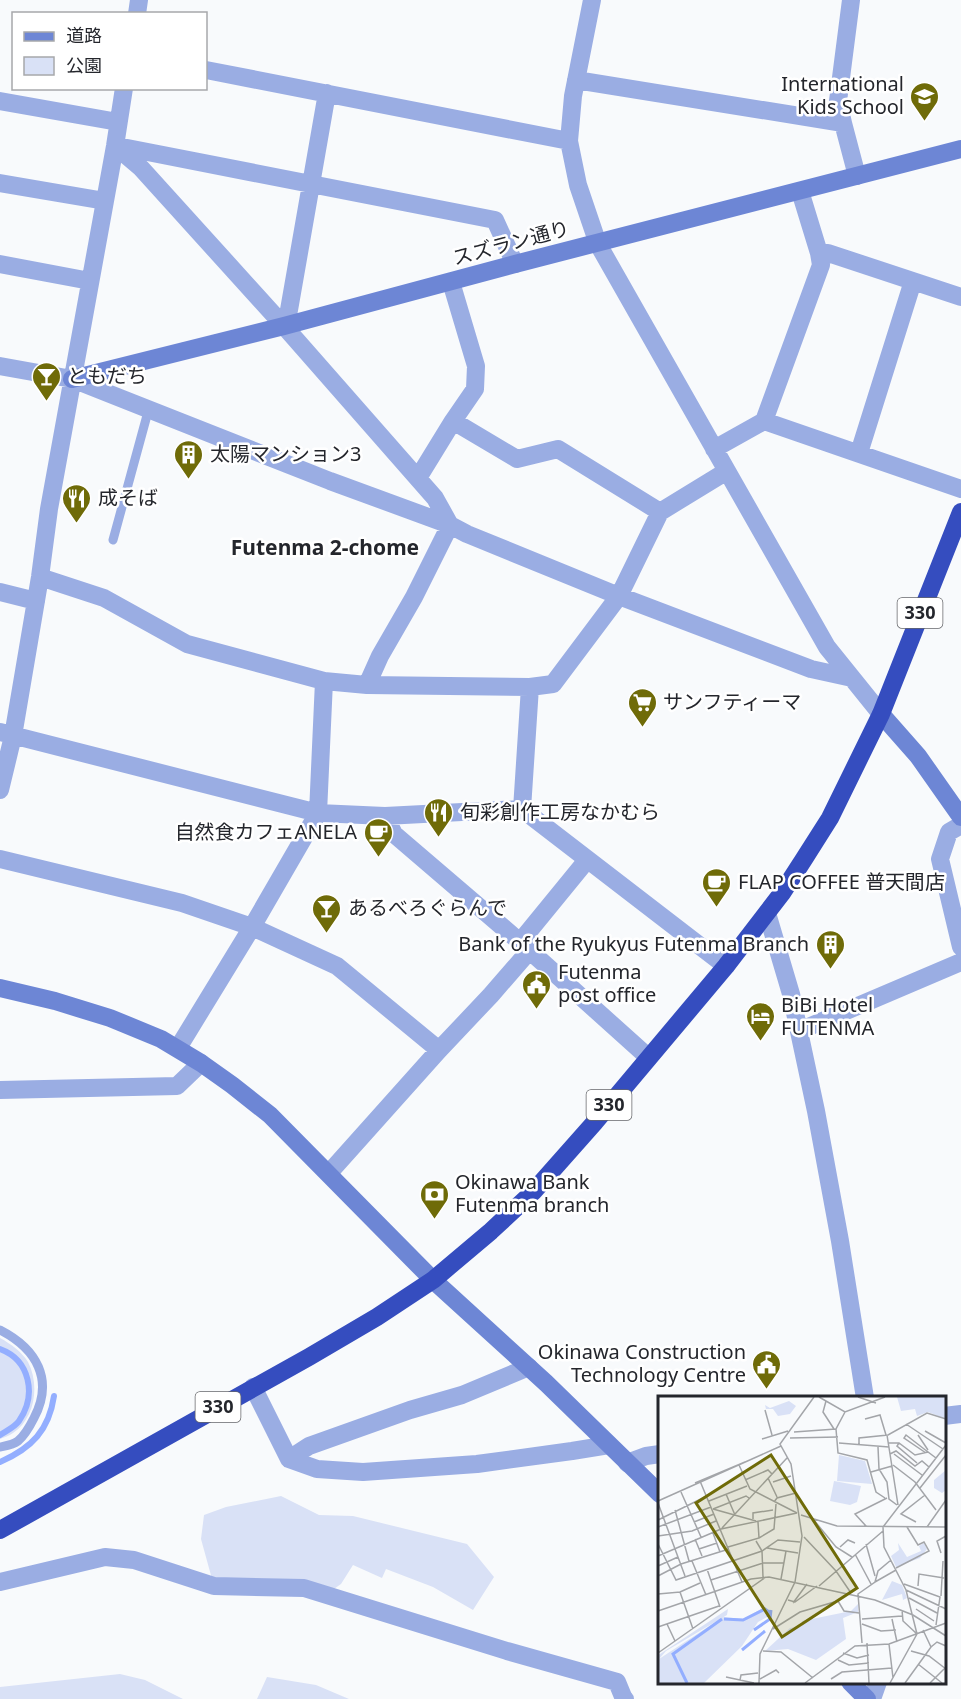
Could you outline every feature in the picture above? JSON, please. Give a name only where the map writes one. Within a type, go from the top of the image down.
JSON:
[{"type":"highway","name":"330","points":[[2,1527],[309,1358],[377,1317],[433,1280],[533,1192],[726,966],[782,893],[830,818],[881,714],[961,512]]},
{"type":"street","points":[[592,0],[576,80],[569,141],[578,185],[598,244],[827,647],[918,756],[961,817]]},
{"type":"street","points":[[850,0],[838,101],[857,176]]},
{"type":"street","points":[[207,70],[569,141]]},
{"type":"street","points":[[576,80],[843,123]]},
{"type":"street","points":[[0,790],[7,734],[36,601],[49,509],[124,90]]},
{"type":"street","points":[[284,326],[290,310],[327,93]]},
{"type":"street","points":[[0,101],[118,122]]},
{"type":"street","points":[[115,146],[495,220],[515,264]]},
{"type":"street","points":[[115,146],[141,168],[284,326],[435,498],[450,525]]},
{"type":"street","name":"スズラン通り","points":[[72,379],[284,326],[961,148]]},
{"type":"street","points":[[0,183],[105,201]]},
{"type":"street","points":[[714,449],[764,421],[821,265],[800,191]]},
{"type":"street","points":[[819,254],[828,253],[961,297]]},
{"type":"street","points":[[0,264],[90,281]]},
{"type":"street","points":[[859,453],[913,281]]},
{"type":"street","points":[[418,478],[475,389],[476,366],[451,282]]},
{"type":"street","points":[[0,366],[72,379],[330,481],[450,525],[619,596],[811,669],[852,678]]},
{"type":"street","points":[[453,421],[517,459],[558,448],[660,512]]},
{"type":"street","points":[[764,421],[961,489]]},
{"type":"street","points":[[40,577],[104,598],[187,644],[324,681],[367,685],[530,687],[553,684],[619,596],[660,512],[727,471]]},
{"type":"street","points":[[367,685],[380,656],[414,597],[450,525]]},
{"type":"street","points":[[0,592],[36,601]]},
{"type":"street","points":[[178,1048],[318,813],[324,681]]},
{"type":"street","points":[[522,809],[530,687]]},
{"type":"street","points":[[7,734],[318,813],[385,816],[522,809],[726,966]]},
{"type":"street","points":[[385,816],[394,834],[525,946],[648,1057]]},
{"type":"street","points":[[960,940],[940,859],[949,832],[961,825]]},
{"type":"street","points":[[0,859],[182,903],[252,927],[337,966],[439,1050]]},
{"type":"street","points":[[329,1173],[439,1050],[492,995],[586,860]]},
{"type":"street","points":[[767,913],[786,973],[799,1031],[840,1241],[864,1396]]},
{"type":"street","points":[[799,1031],[961,962]]},
{"type":"street","points":[[0,988],[55,1001],[110,1018],[161,1039],[232,1085],[270,1115],[433,1280],[529,1367],[658,1492]]},
{"type":"street","points":[[0,1090],[177,1086],[201,1063]]},
{"type":"street","points":[[289,1459],[309,1446],[410,1410],[462,1395],[529,1367]]},
{"type":"street","points":[[254,1387],[289,1459],[316,1469],[363,1472],[477,1464],[609,1445]]},
{"type":"street","points":[[946,1416],[961,1414]]},
{"type":"street","points":[[627,1463],[658,1454]]},
{"type":"street","points":[[0,1582],[105,1557],[134,1560],[213,1586],[304,1588],[507,1651],[617,1682],[626,1699]]},
{"type":"street","points":[[851,1684],[867,1699]]},
{"type":"street","points":[[872,1699],[878,1684]]},
{"type":"lane","points":[[113,540],[149,408]]},
{"type":"lane","points":[[0,1330],[14,1338],[32,1355],[44,1380],[42,1404],[31,1424],[17,1442],[0,1447]]},
{"type":"green space","points":[[0,1338],[16,1348],[28,1362],[32,1371],[34,1391],[31,1410],[26,1419],[13,1433],[0,1439]]},
{"type":"green space","points":[[281,1496],[319,1515],[353,1516],[467,1544],[494,1577],[473,1610],[433,1587],[386,1569],[382,1578],[353,1565],[341,1584],[331,1591],[212,1579],[201,1539],[204,1515],[226,1507]]},
{"type":"green space","points":[[120,1674],[145,1680],[183,1699],[0,1699],[0,1687]]},
{"type":"green space","points":[[267,1677],[316,1685],[349,1699],[257,1699]]},
{"type":"waterway","points":[[0,1349],[18,1361],[28,1379],[29,1390],[25,1411],[19,1421],[0,1435]]},
{"type":"waterway","points":[[0,1462],[21,1451],[37,1436],[48,1419],[54,1396]]},
{"type":"place","name":"International Kids School","points":[[925,122]]},
{"type":"place","name":"ともだち","points":[[46,402]]},
{"type":"place","name":"太陽マンション3","points":[[189,480]]},
{"type":"place","name":"成そば","points":[[77,524]]},
{"type":"place","name":"サンフティーマ","points":[[642,728]]},
{"type":"place","name":"旬彩創作工房なかむら","points":[[439,838]]},
{"type":"place","name":"自然食カフェANELA","points":[[378,858]]},
{"type":"place","name":"FLAP COFFEE 普天間店","points":[[717,908]]},
{"type":"place","name":"あるべろぐらんで","points":[[327,934]]},
{"type":"place","name":"Bank of the Ryukyus Futenma Branch","points":[[830,970]]},
{"type":"place","name":"Futenma post office","points":[[537,1010]]},
{"type":"place","name":"BiBi Hotel FUTENMA","points":[[760,1042]]},
{"type":"place","name":"Okinawa Bank Futenma branch","points":[[434,1220]]},
{"type":"place","name":"Okinawa Construction Technology Centre","points":[[767,1390]]},
{"type":"district","name":"Futenma 2-chome","points":[[325,548]]}]
